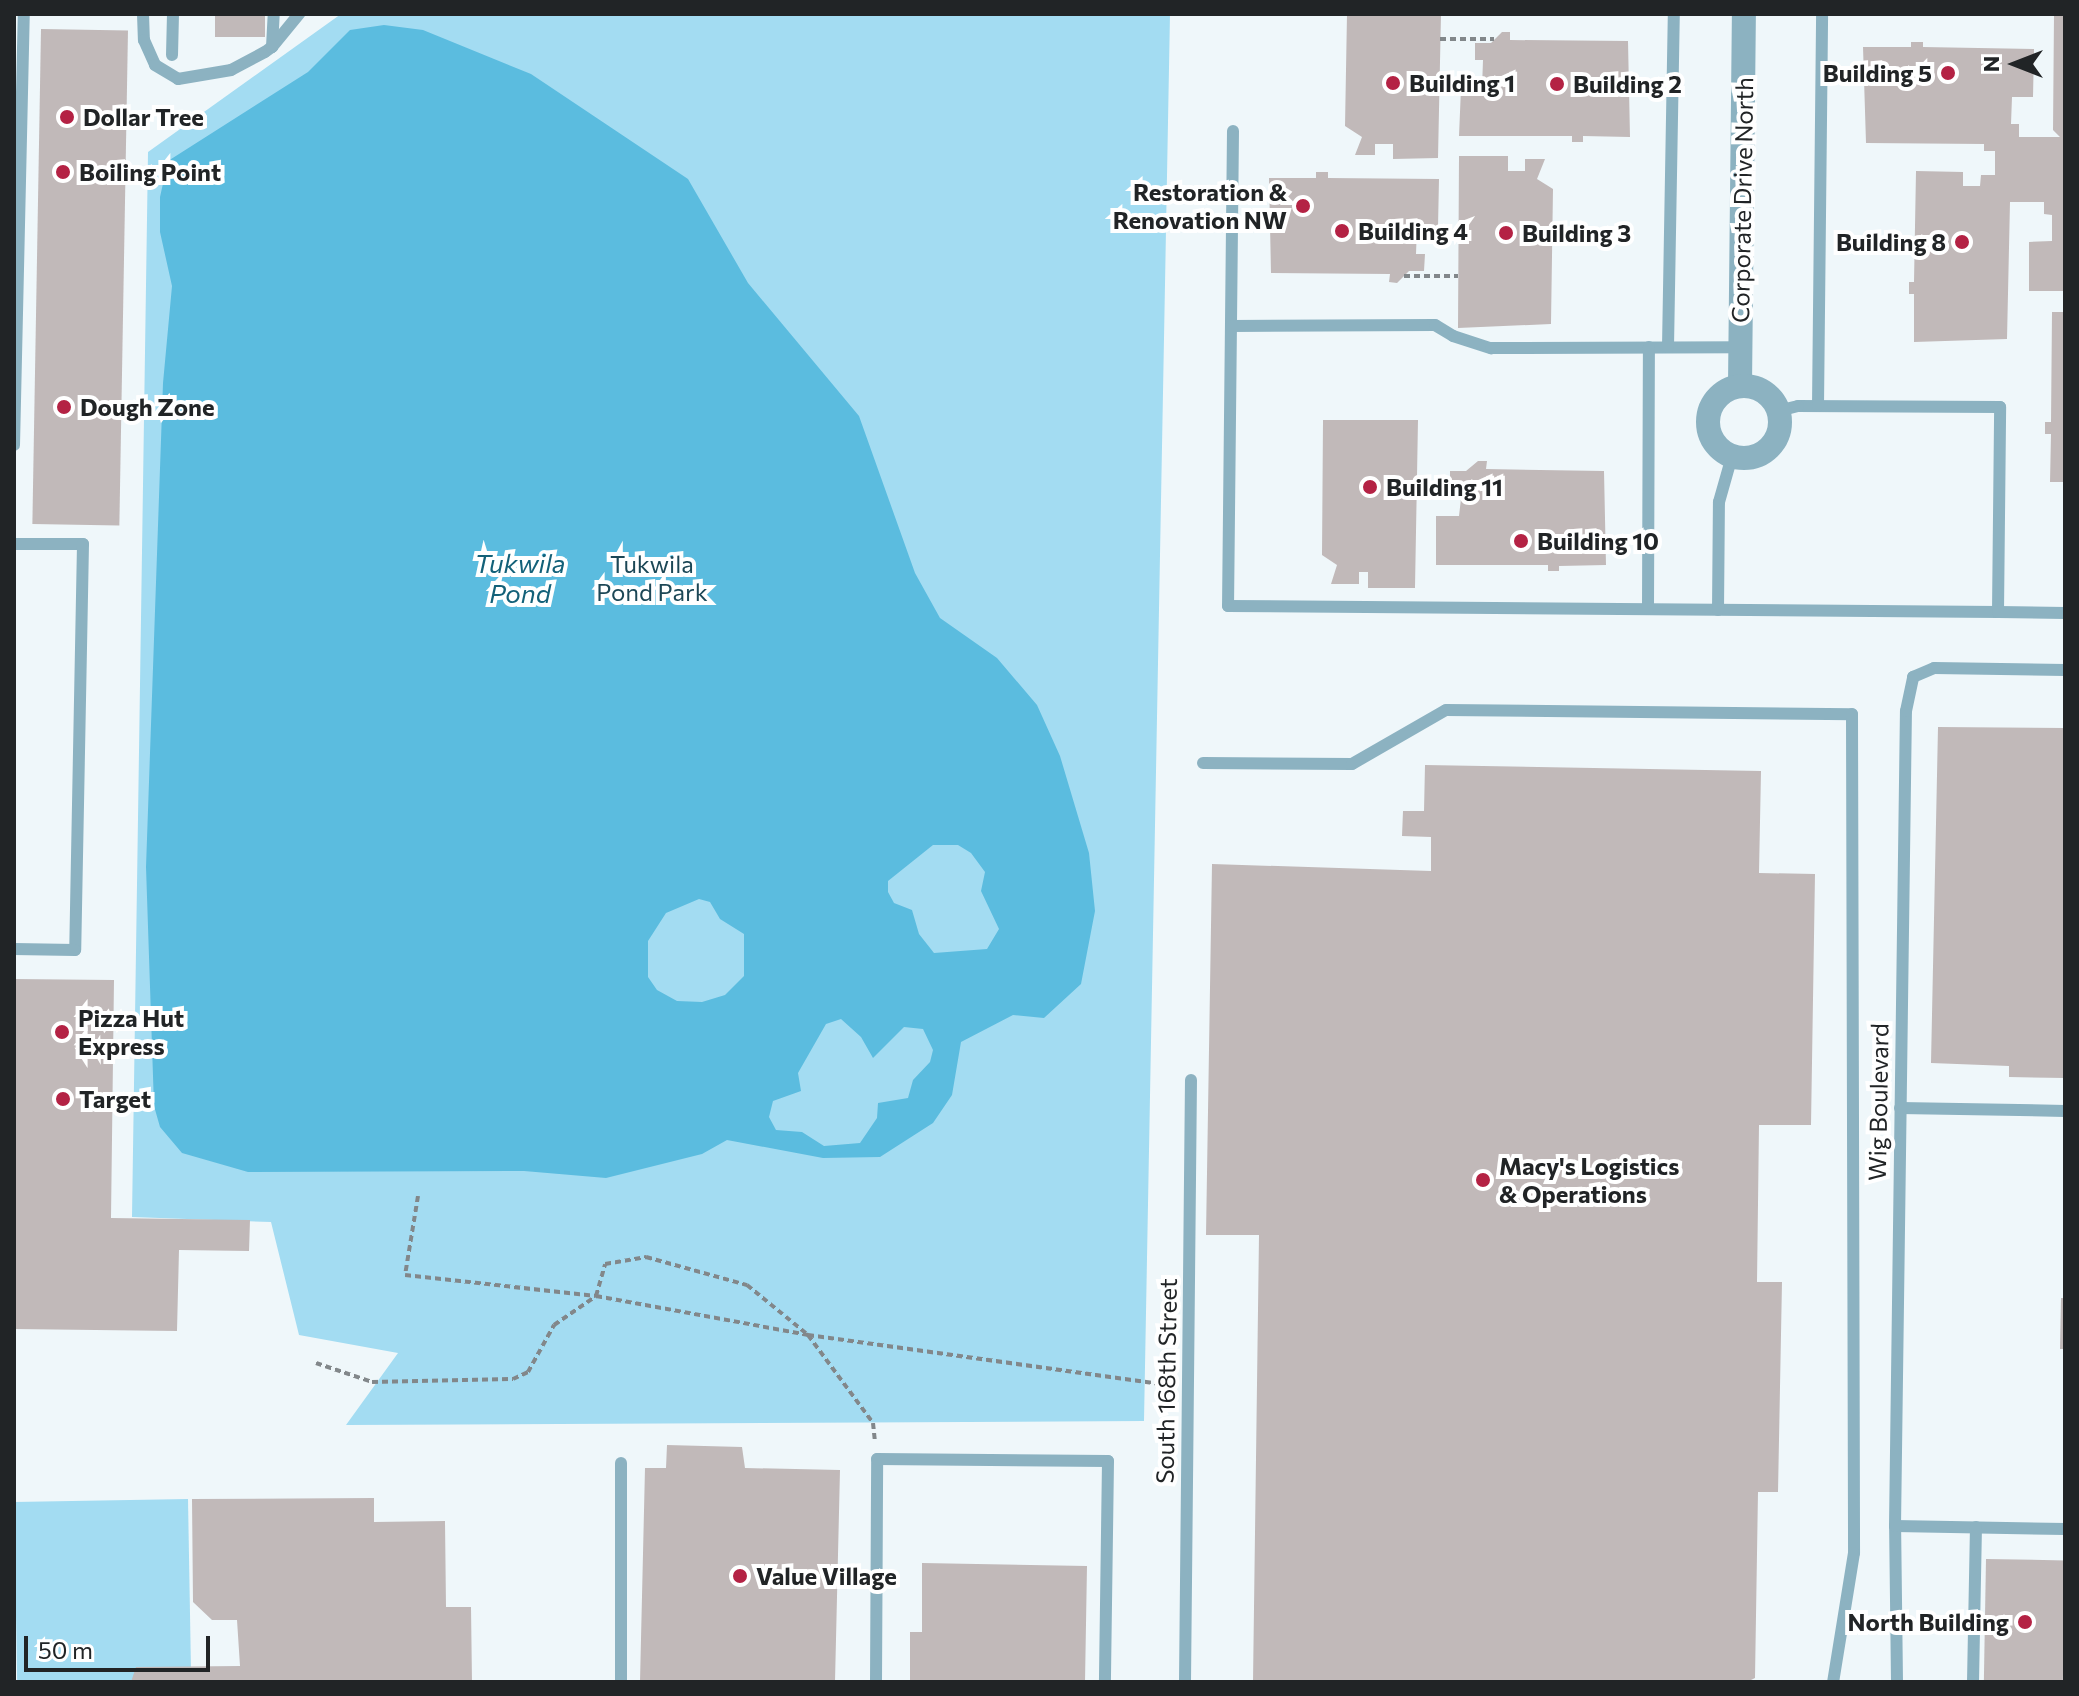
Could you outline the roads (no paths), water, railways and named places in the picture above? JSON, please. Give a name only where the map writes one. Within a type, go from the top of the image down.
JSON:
[{"type":"street","name":"Corporate Drive North","points":[[1740,386],[1744,14]]},
{"type":"street","points":[[1740,386],[1764,392],[1778,411],[1778,435],[1771,446],[1750,458],[1732,456],[1712,438],[1709,415],[1719,396],[1740,386]]},
{"type":"lane","points":[[14,445],[18,78],[24,14]]},
{"type":"lane","points":[[143,14],[144,40],[155,65],[178,79],[231,70],[272,47],[299,14]]},
{"type":"lane","points":[[172,55],[173,14]]},
{"type":"lane","points":[[272,47],[274,14]]},
{"type":"lane","points":[[1668,347],[1674,14]]},
{"type":"lane","points":[[1818,406],[1822,14]]},
{"type":"lane","points":[[1233,131],[1228,606],[2065,613]]},
{"type":"lane","points":[[1231,326],[1435,325],[1491,348],[1740,347]]},
{"type":"lane","points":[[1648,609],[1649,347]]},
{"type":"lane","points":[[1778,411],[1818,406],[2000,407],[1998,612]]},
{"type":"lane","points":[[1718,610],[1719,502],[1732,456]]},
{"type":"lane","points":[[14,544],[83,544],[75,950],[14,949]]},
{"type":"lane","name":"Wig Boulevard","points":[[1897,1682],[1895,1526],[1906,711],[1913,677],[1934,668],[2065,670]]},
{"type":"lane","points":[[1203,763],[1352,764],[1446,710],[1852,714],[1854,1553],[1833,1682]]},
{"type":"lane","name":"South 168th Street","points":[[1185,1682],[1191,1080]]},
{"type":"lane","points":[[1900,1108],[2065,1111]]},
{"type":"lane","points":[[876,1682],[877,1459],[1108,1461],[1105,1682]]},
{"type":"lane","points":[[621,1463],[621,1682]]},
{"type":"lane","points":[[1895,1526],[2065,1529]]},
{"type":"lane","points":[[1973,1682],[1976,1527]]},
{"type":"water","name":"Tukwila Pond","points":[[384,25],[423,30],[531,74],[688,179],[748,283],[859,416],[915,573],[940,618],[997,658],[1037,705],[1060,756],[1089,853],[1095,911],[1081,984],[1044,1018],[1013,1015],[961,1042],[952,1095],[933,1123],[880,1157],[823,1158],[727,1140],[702,1154],[606,1178],[524,1171],[248,1172],[182,1153],[160,1127],[154,1106],[146,867],[163,383],[172,286],[160,232],[160,197],[168,161],[308,72],[350,30]],"holes":[[[933,845],[958,845],[971,853],[985,872],[981,891],[999,929],[987,949],[934,953],[919,934],[912,910],[894,903],[888,892],[888,881]],[[699,899],[710,902],[720,919],[744,934],[744,976],[725,995],[702,1002],[677,1001],[657,990],[648,977],[648,941],[666,913]],[[841,1019],[861,1037],[873,1058],[904,1027],[923,1029],[933,1050],[930,1062],[913,1080],[908,1098],[878,1103],[877,1118],[860,1143],[824,1146],[802,1132],[776,1130],[769,1117],[773,1101],[801,1091],[798,1073],[826,1024]]]},
{"type":"place","name":"Building 5","points":[[1948,73]]},
{"type":"place","name":"Building 1","points":[[1393,83]]},
{"type":"place","name":"Building 2","points":[[1557,84]]},
{"type":"place","name":"Dollar Tree","points":[[67,117]]},
{"type":"place","name":"Boiling Point","points":[[63,172]]},
{"type":"place","name":"Restoration & Renovation NW","points":[[1303,206]]},
{"type":"place","name":"Building 4","points":[[1342,231]]},
{"type":"place","name":"Building 3","points":[[1506,233]]},
{"type":"place","name":"Building 8","points":[[1962,242]]},
{"type":"place","name":"Dough Zone","points":[[64,407]]},
{"type":"place","name":"Building 11","points":[[1370,487]]},
{"type":"place","name":"Building 10","points":[[1521,541]]},
{"type":"place","name":"Pizza Hut Express","points":[[62,1032]]},
{"type":"place","name":"Target","points":[[63,1099]]},
{"type":"place","name":"Macy's Logistics & Operations","points":[[1483,1180]]},
{"type":"place","name":"Value Village","points":[[740,1576]]},
{"type":"place","name":"North Building","points":[[2025,1622]]},
{"type":"park label","name":"Tukwila Pond Park","points":[[652,578]]}]
